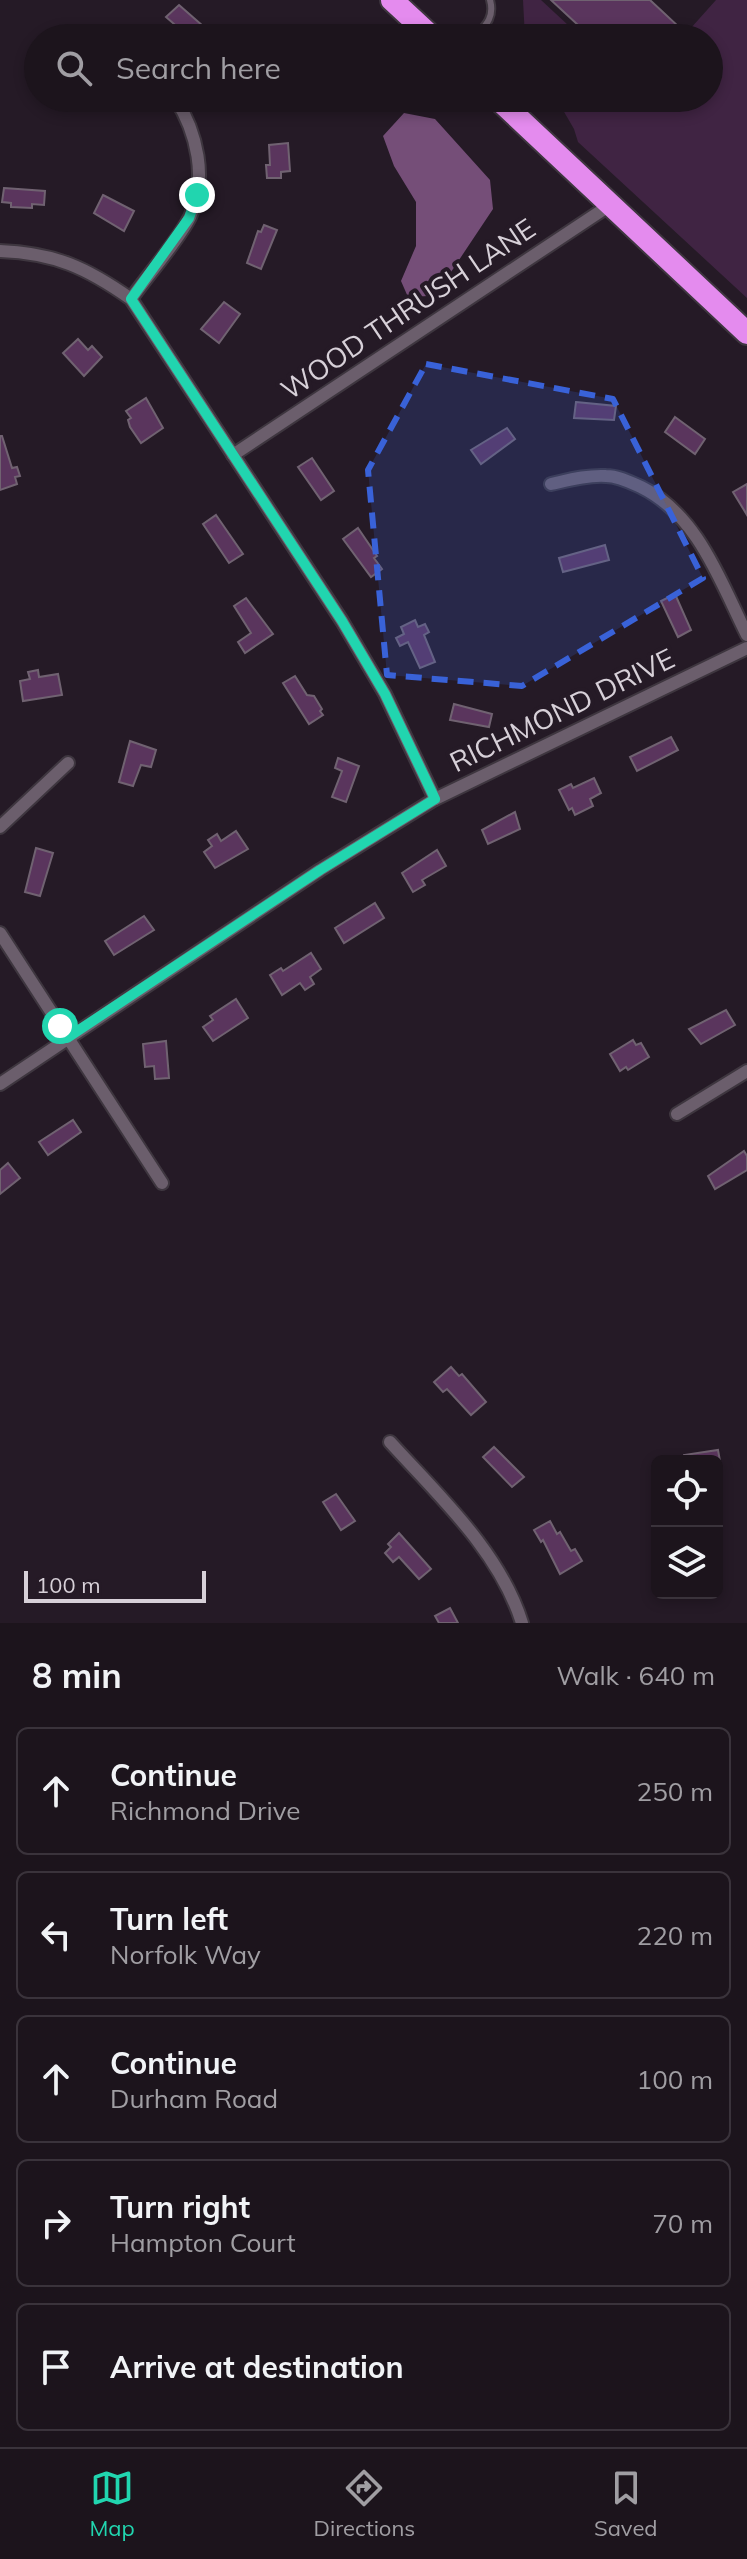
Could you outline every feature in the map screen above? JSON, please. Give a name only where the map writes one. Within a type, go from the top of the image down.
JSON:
[{"type":"highway","points":[[392,0],[418,24]]},
{"type":"highway","points":[[512,112],[747,333]]},
{"type":"street","points":[[131,299],[189,218],[197,195],[199,169],[194,137],[182,112]]},
{"type":"street","name":"WOOD THRUSH LANE","points":[[233,455],[610,205]]},
{"type":"street","points":[[0,251],[62,260],[83,268],[131,299],[342,621],[385,694],[435,799]]},
{"type":"street","points":[[551,484],[608,476],[654,494],[680,514],[701,544],[747,635]]},
{"type":"street","name":"RICHMOND DRIVE","points":[[0,1084],[320,870],[435,799],[747,648]]},
{"type":"street","points":[[0,827],[68,763]]},
{"type":"street","points":[[0,933],[162,1183]]},
{"type":"street","points":[[677,1114],[747,1071]]},
{"type":"street","points":[[390,1442],[470,1531],[503,1579],[522,1623]]},
{"type":"lane","points":[[487,24],[492,8],[490,0]]},
{"type":"highlighted area","points":[[426,364],[613,399],[703,578],[522,686],[387,675],[368,470]]},
{"type":"shaded area","points":[[523,0],[541,0],[567,24],[524,24]]},
{"type":"shaded area","points":[[716,0],[747,0],[747,298],[578,142],[564,112],[723,112],[723,24],[695,24]]},
{"type":"shaded area","points":[[404,113],[435,119],[490,180],[493,209],[443,284],[429,296],[408,297],[401,281],[416,246],[416,202],[394,166],[383,136]]},
{"type":"building","points":[[551,0],[650,0],[676,24],[577,24]]},
{"type":"building","points":[[179,5],[201,24],[174,24],[166,17]]},
{"type":"building","points":[[288,143],[290,171],[281,172],[281,178],[267,178],[269,145]]},
{"type":"building","points":[[4,188],[45,191],[44,205],[11,207],[11,203],[2,202]]},
{"type":"building","points":[[103,195],[134,211],[124,231],[94,213]]},
{"type":"building","points":[[264,225],[277,230],[261,269],[247,263],[258,231],[261,232]]},
{"type":"building","points":[[224,302],[240,314],[219,343],[201,329]]},
{"type":"building","points":[[78,339],[88,350],[92,346],[102,357],[84,376],[63,353]]},
{"type":"building","points":[[146,398],[163,428],[141,443],[130,427],[128,420],[131,418],[126,411]]},
{"type":"building","points":[[576,402],[616,406],[614,420],[574,418]]},
{"type":"building","points":[[675,417],[705,439],[695,454],[665,432]]},
{"type":"building","points":[[507,428],[515,439],[481,464],[471,450]]},
{"type":"building","points":[[0,436],[12,468],[17,467],[20,476],[15,477],[17,484],[0,490]]},
{"type":"building","points":[[312,458],[334,491],[321,500],[298,467]]},
{"type":"building","points":[[747,484],[747,515],[733,492]]},
{"type":"building","points":[[216,515],[243,554],[229,563],[203,524]]},
{"type":"building","points":[[358,528],[382,569],[371,577],[343,539]]},
{"type":"building","points":[[605,545],[609,560],[563,572],[559,558]]},
{"type":"building","points":[[675,594],[691,630],[678,637],[661,601]]},
{"type":"building","points":[[246,598],[273,634],[245,653],[238,642],[251,633],[234,606]]},
{"type":"building","points":[[415,620],[418,627],[425,624],[429,632],[424,635],[435,662],[420,668],[408,642],[400,646],[396,638],[404,634],[401,627]]},
{"type":"building","points":[[38,670],[39,677],[58,674],[62,695],[23,701],[20,681],[30,679],[28,672]]},
{"type":"building","points":[[295,676],[307,695],[314,696],[322,709],[323,715],[309,724],[283,683]]},
{"type":"building","points":[[454,704],[492,714],[489,727],[450,720]]},
{"type":"building","points":[[671,737],[678,750],[637,771],[630,757]]},
{"type":"building","points":[[130,741],[156,750],[151,767],[141,765],[133,786],[119,782]]},
{"type":"building","points":[[338,758],[359,766],[346,802],[332,797],[342,771],[335,768]]},
{"type":"building","points":[[594,778],[601,793],[590,799],[593,806],[575,815],[559,790],[571,784],[573,788]]},
{"type":"building","points":[[515,812],[520,829],[488,844],[482,830]]},
{"type":"building","points":[[236,831],[248,849],[215,868],[204,852],[212,846],[208,840],[217,834],[221,841]]},
{"type":"building","points":[[36,848],[53,853],[40,896],[25,892]]},
{"type":"building","points":[[437,850],[446,866],[422,880],[425,885],[413,892],[402,873]]},
{"type":"building","points":[[375,903],[384,918],[344,943],[335,928]]},
{"type":"building","points":[[144,916],[154,930],[114,955],[105,941]]},
{"type":"building","points":[[311,953],[321,969],[310,977],[314,984],[305,990],[300,983],[282,995],[270,975],[281,968],[283,971]]},
{"type":"building","points":[[236,999],[248,1018],[213,1041],[203,1027],[213,1020],[210,1016]]},
{"type":"building","points":[[726,1010],[735,1025],[701,1044],[689,1029]]},
{"type":"building","points":[[633,1040],[636,1045],[641,1043],[649,1057],[628,1070],[626,1067],[620,1071],[610,1054]]},
{"type":"building","points":[[166,1041],[169,1078],[155,1079],[154,1066],[145,1067],[143,1044]]},
{"type":"building","points":[[73,1120],[81,1132],[48,1155],[39,1142]]},
{"type":"building","points":[[744,1151],[747,1170],[715,1189],[708,1176]]},
{"type":"building","points":[[8,1163],[20,1178],[0,1194],[0,1170]]},
{"type":"building","points":[[451,1367],[459,1376],[462,1374],[486,1402],[471,1415],[447,1389],[443,1392],[434,1382]]},
{"type":"building","points":[[494,1447],[524,1477],[512,1487],[483,1457]]},
{"type":"building","points":[[718,1450],[719,1455],[684,1455]]},
{"type":"building","points":[[336,1494],[355,1521],[341,1530],[323,1502]]},
{"type":"building","points":[[550,1521],[557,1534],[560,1532],[571,1551],[575,1549],[582,1561],[560,1574],[543,1540],[541,1542],[534,1530]]},
{"type":"building","points":[[399,1533],[431,1569],[419,1579],[399,1557],[393,1562],[385,1553],[391,1547],[388,1544]]},
{"type":"building","points":[[450,1608],[458,1623],[439,1623],[435,1616]]},
{"type":"route","points":[[60,1026],[67,1038],[320,870],[435,799],[408,738],[342,621],[131,299],[189,218],[197,195]]}]
